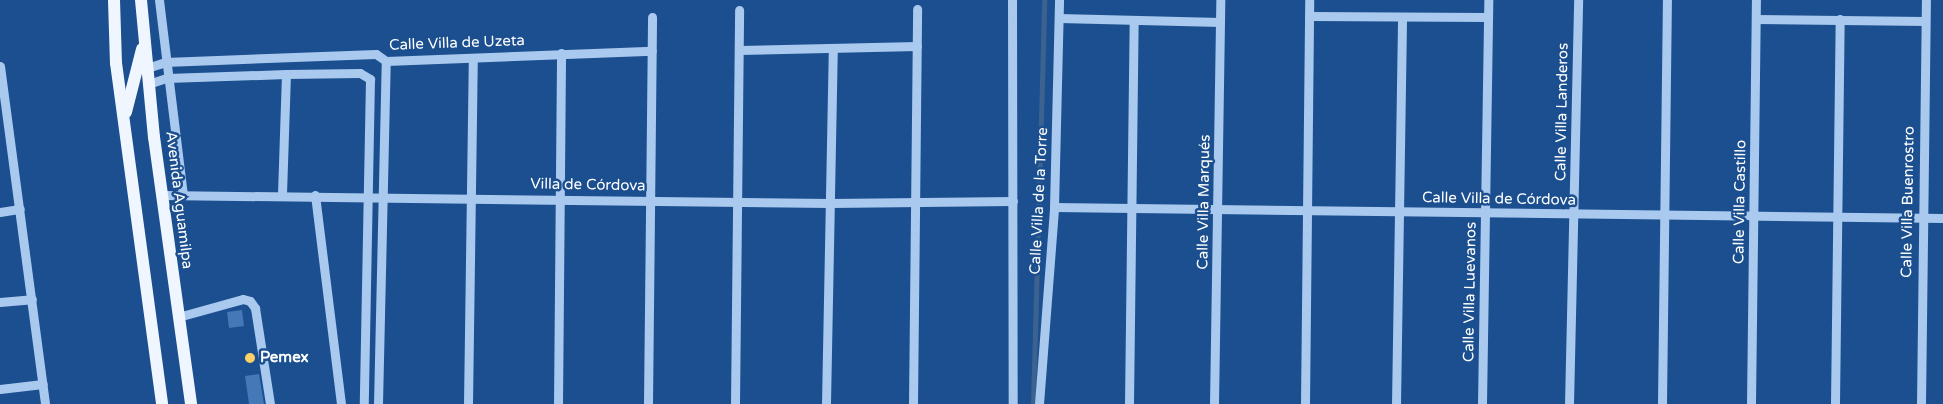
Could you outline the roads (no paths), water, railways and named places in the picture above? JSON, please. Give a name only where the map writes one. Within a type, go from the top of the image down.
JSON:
[{"type":"main road","points":[[114,0],[124,130],[162,404]]},
{"type":"main road","name":"Avenida Aguamilpa","points":[[141,0],[148,84],[191,404]]},
{"type":"main road","points":[[124,130],[144,42]]},
{"type":"street","points":[[159,0],[167,78],[184,194]]},
{"type":"street","name":"Calle Villa de la Torre","points":[[1012,0],[1013,404]]},
{"type":"street","name":"Calle Villa de la Torre","points":[[1039,404],[1054,206],[1059,0]]},
{"type":"street","name":"Calle Villa Marqués","points":[[1214,404],[1220,0]]},
{"type":"street","points":[[1305,404],[1309,0]]},
{"type":"street","name":"Calle Villa Luevanos","points":[[1482,404],[1488,0]]},
{"type":"street","name":"Calle Villa Landeros","points":[[1569,404],[1578,0]]},
{"type":"street","points":[[1662,404],[1667,0]]},
{"type":"street","name":"Calle Villa Castillo","points":[[1751,404],[1756,0]]},
{"type":"street","name":"Calle Villa Buenrostro","points":[[1921,404],[1921,218],[1926,0]]},
{"type":"street","points":[[913,404],[917,9]]},
{"type":"street","points":[[735,404],[739,10]]},
{"type":"street","points":[[1309,16],[1487,17]]},
{"type":"street","points":[[648,404],[652,17]]},
{"type":"street","points":[[1396,404],[1402,17]]},
{"type":"street","points":[[1060,18],[1134,22],[1220,22]]},
{"type":"street","points":[[1756,19],[1925,21]]},
{"type":"street","points":[[1835,404],[1839,217],[1840,20]]},
{"type":"street","points":[[1128,404],[1134,22]]},
{"type":"street","points":[[739,50],[916,46]]},
{"type":"street","points":[[826,404],[833,48]]},
{"type":"street","name":"Calle Villa de Uzeta","points":[[147,68],[165,62],[376,54],[386,61],[652,51]]},
{"type":"street","points":[[558,404],[562,198],[561,53]]},
{"type":"street","points":[[468,404],[473,58]]},
{"type":"street","points":[[378,404],[386,61]]},
{"type":"street","points":[[0,66],[4,123],[20,209],[45,404]]},
{"type":"street","points":[[282,194],[286,74]]},
{"type":"street","points":[[148,84],[167,78],[286,74],[366,75],[370,79],[364,404]]},
{"type":"street","name":"Villa de Córdova","points":[[162,195],[384,195],[830,203],[1013,201]]},
{"type":"street","points":[[314,195],[341,404]]},
{"type":"street","name":"Calle Villa de Córdova","points":[[1054,206],[1943,218]]},
{"type":"street","points":[[0,212],[20,209]]},
{"type":"street","points":[[0,302],[32,299]]},
{"type":"street","points":[[178,317],[243,299],[250,301],[255,308],[270,404]]},
{"type":"street","points":[[0,389],[43,384]]},
{"type":"waterway","points":[[1033,404],[1044,0]]},
{"type":"place","name":"Pemex","points":[[250,358]]}]
